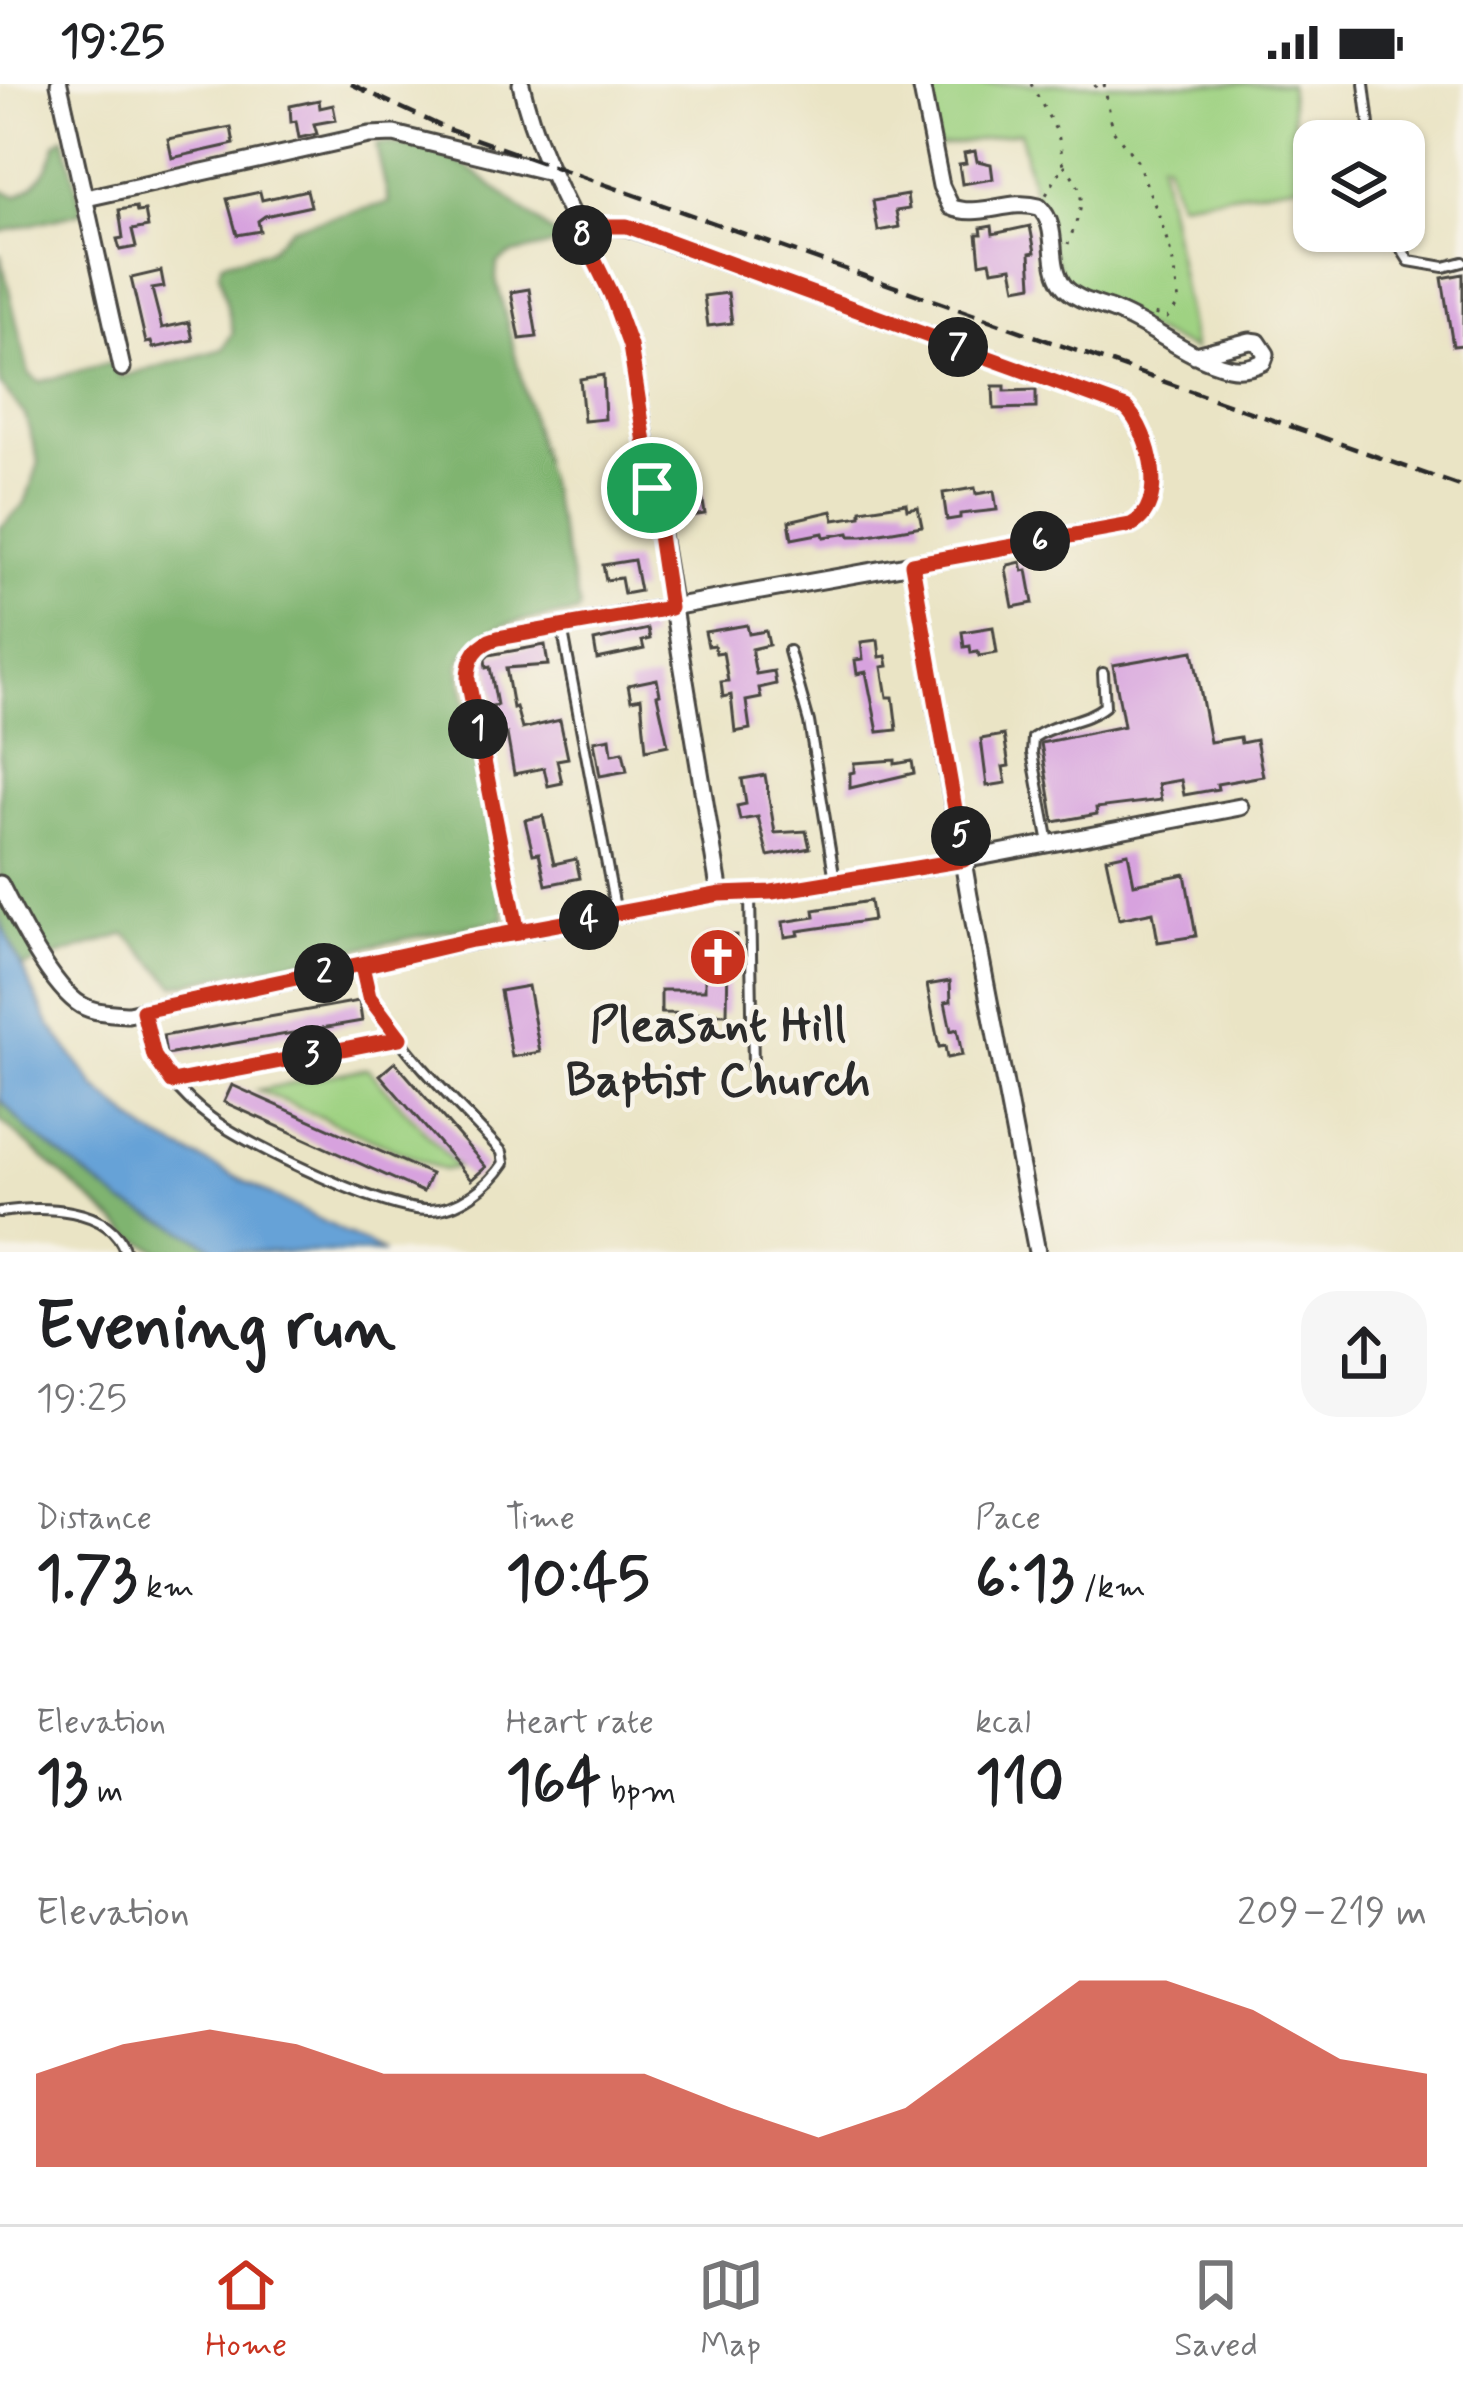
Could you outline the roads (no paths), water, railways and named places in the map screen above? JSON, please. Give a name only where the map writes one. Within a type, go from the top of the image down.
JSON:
[{"type":"street","points":[[59,84],[122,368]]},
{"type":"street","points":[[521,84],[530,126],[611,294],[630,346],[720,894]]},
{"type":"street","points":[[921,84],[941,186],[951,207],[964,212],[1033,205],[1051,226],[1063,284],[1080,298],[1142,322],[1195,355]]},
{"type":"street","points":[[86,198],[369,135],[394,134],[550,172]]},
{"type":"street","points":[[518,933],[468,680],[475,651],[489,640],[1131,525],[1150,506],[1150,465],[1135,418],[1120,405],[627,226],[580,231]]},
{"type":"street","points":[[912,564],[1037,1252]]},
{"type":"street","points":[[0,884],[57,978],[83,1005],[101,1012],[143,1011],[720,894],[836,882],[1240,807]]},
{"type":"lane","points":[[1364,84],[1368,120]]},
{"type":"lane","points":[[1403,252],[1409,261],[1444,267],[1463,262]]},
{"type":"lane","points":[[562,627],[616,915]]},
{"type":"lane","points":[[789,651],[809,722],[836,882]]},
{"type":"lane","points":[[1049,844],[1033,738],[1105,706],[1102,673]]},
{"type":"lane","points":[[750,894],[753,1067]]},
{"type":"lane","points":[[143,1011],[154,1056],[172,1082],[211,1118],[253,1143],[404,1208],[434,1210],[458,1203],[494,1177],[504,1163],[502,1152],[369,997],[362,966]]},
{"type":"lane","points":[[172,1082],[400,1038]]},
{"type":"lane","points":[[0,1212],[24,1209],[91,1218],[112,1227],[125,1252]]},
{"type":"water","points":[[0,921],[48,1022],[96,1088],[149,1133],[384,1252],[221,1252],[124,1204],[27,1129],[0,1099]]},
{"type":"railway","points":[[351,84],[447,129],[1463,487]]},
{"type":"place","name":"Pleasant Hill Baptist Church","points":[[718,957]]}]
